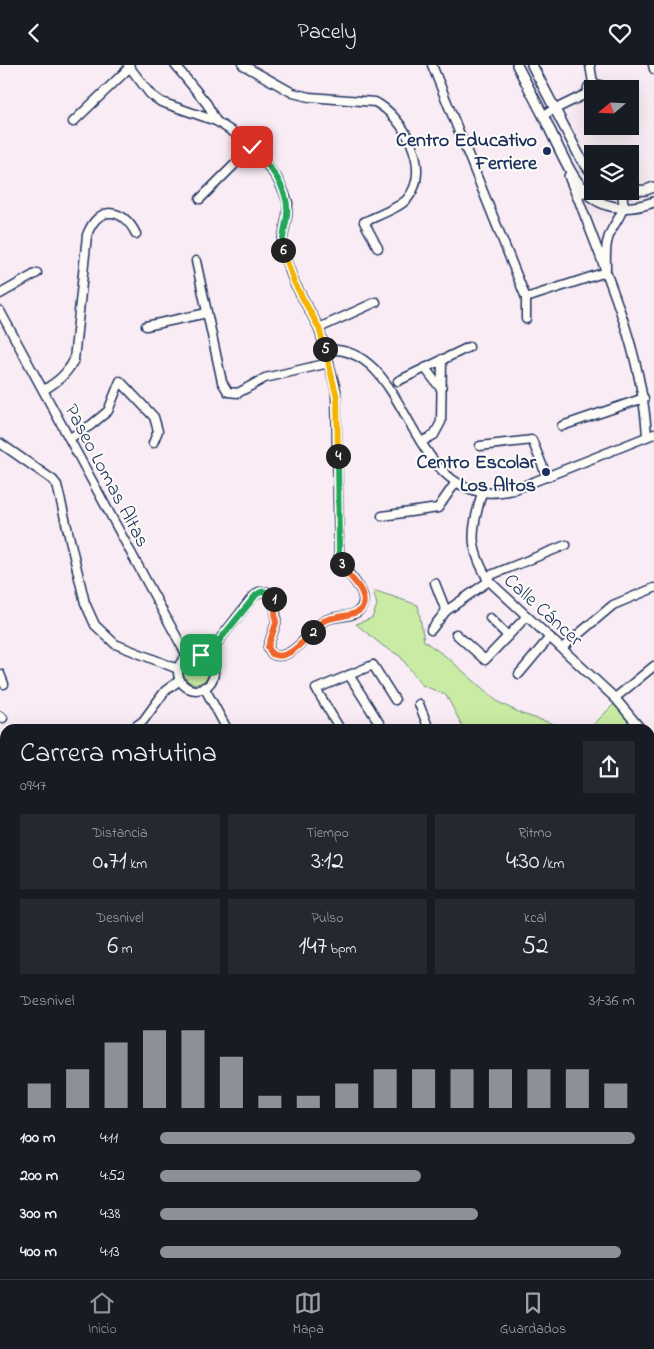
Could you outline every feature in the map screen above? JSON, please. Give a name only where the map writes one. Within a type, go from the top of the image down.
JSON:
[{"type":"street","points":[[175,65],[207,104],[216,121]]},
{"type":"street","points":[[242,65],[293,93],[309,97],[374,102],[381,105],[400,124],[416,159],[417,177],[414,188],[407,199],[364,223],[378,248]]},
{"type":"street","points":[[432,65],[526,299],[526,319]]},
{"type":"street","points":[[517,65],[557,145],[583,190],[602,204],[614,208],[632,209],[654,202]]},
{"type":"street","points":[[532,65],[584,163]]},
{"type":"street","points":[[590,65],[592,80]]},
{"type":"street","points":[[73,122],[129,66],[154,99],[216,121],[245,140],[277,178],[284,192],[288,203],[282,249],[294,282],[319,328],[329,363],[337,398],[340,556],[343,567],[362,591],[363,604],[352,615],[324,621],[288,653],[275,656],[269,651],[268,647],[276,623],[274,599],[268,592],[259,592],[252,598],[206,657]]},
{"type":"street","points":[[543,115],[584,97]]},
{"type":"street","points":[[325,350],[335,349],[349,353],[362,359],[372,367],[383,379],[432,460],[444,474],[456,482],[482,493],[498,493],[513,490],[651,435],[644,398],[626,327],[557,145]]},
{"type":"street","points":[[200,199],[252,147]]},
{"type":"street","points":[[639,190],[654,187]]},
{"type":"street","points":[[578,198],[583,190]]},
{"type":"street","points":[[606,272],[608,239],[621,215],[622,200]]},
{"type":"street","points":[[44,390],[62,379],[74,360],[87,235],[90,226],[103,214],[111,213],[125,218],[136,234]]},
{"type":"street","points":[[196,261],[222,382],[228,392],[238,393],[265,377],[329,363]]},
{"type":"street","points":[[526,299],[606,272]]},
{"type":"street","points":[[0,294],[37,273]]},
{"type":"street","points":[[319,328],[376,302]]},
{"type":"street","name":"Paseo Lomas Altas","points":[[0,311],[187,656]]},
{"type":"street","points":[[146,326],[207,313]]},
{"type":"street","points":[[398,381],[469,347]]},
{"type":"street","points":[[421,442],[434,435],[441,422],[442,359]]},
{"type":"street","points":[[425,367],[441,389]]},
{"type":"street","points":[[70,438],[91,425],[108,411],[120,381],[154,417],[158,431],[153,443]]},
{"type":"street","points":[[562,426],[644,398]]},
{"type":"street","points":[[480,446],[532,440],[547,477]]},
{"type":"street","points":[[0,443],[55,482],[85,603],[95,625],[115,644],[178,669]]},
{"type":"street","points":[[382,516],[438,508],[456,482]]},
{"type":"street","name":"Calle Cáncer","points":[[482,493],[473,535],[477,559],[487,579],[615,697],[636,724]]},
{"type":"street","points":[[431,630],[446,611],[487,579],[566,545]]},
{"type":"street","points":[[435,583],[446,611]]},
{"type":"street","points":[[562,648],[613,605],[654,588]]},
{"type":"street","points":[[456,634],[484,660],[527,616]]},
{"type":"street","points":[[490,618],[508,636]]},
{"type":"street","points":[[519,674],[550,637]]},
{"type":"street","points":[[196,654],[206,657],[210,661],[213,673],[212,679],[204,687],[194,689],[184,685],[180,680],[178,669],[183,659],[196,654]]},
{"type":"street","points":[[337,724],[316,689],[373,665],[395,701]]},
{"type":"street","points":[[615,697],[654,665]]},
{"type":"street","points":[[0,675],[4,684]]},
{"type":"street","points":[[349,675],[380,724]]},
{"type":"street","points":[[139,724],[165,691],[180,680]]},
{"type":"street","points":[[204,687],[224,724]]},
{"type":"street","points":[[419,704],[427,724]]},
{"type":"green space","points":[[373,590],[418,605],[424,641],[448,658],[498,702],[522,714],[554,724],[461,724],[446,695],[422,685],[400,656],[383,646],[356,624],[372,618],[377,605]]},
{"type":"green space","points":[[196,658],[205,662],[209,671],[205,680],[196,684],[187,680],[183,671],[187,662]]},
{"type":"green space","points":[[615,703],[632,724],[594,724]]},
{"type":"place","name":"Centro Educativo Ferriere","points":[[547,151]]},
{"type":"place","name":"Centro Escolar Los Altos","points":[[546,472]]},
{"type":"route","points":[[201,655],[206,657],[252,598],[259,592],[268,592],[274,599],[276,623],[268,642],[268,647],[269,651],[275,656],[288,653],[327,619],[352,615],[358,611],[364,599],[362,591],[343,567],[340,556],[336,390],[319,328],[294,282],[282,249],[288,203],[277,178],[252,147]]}]
